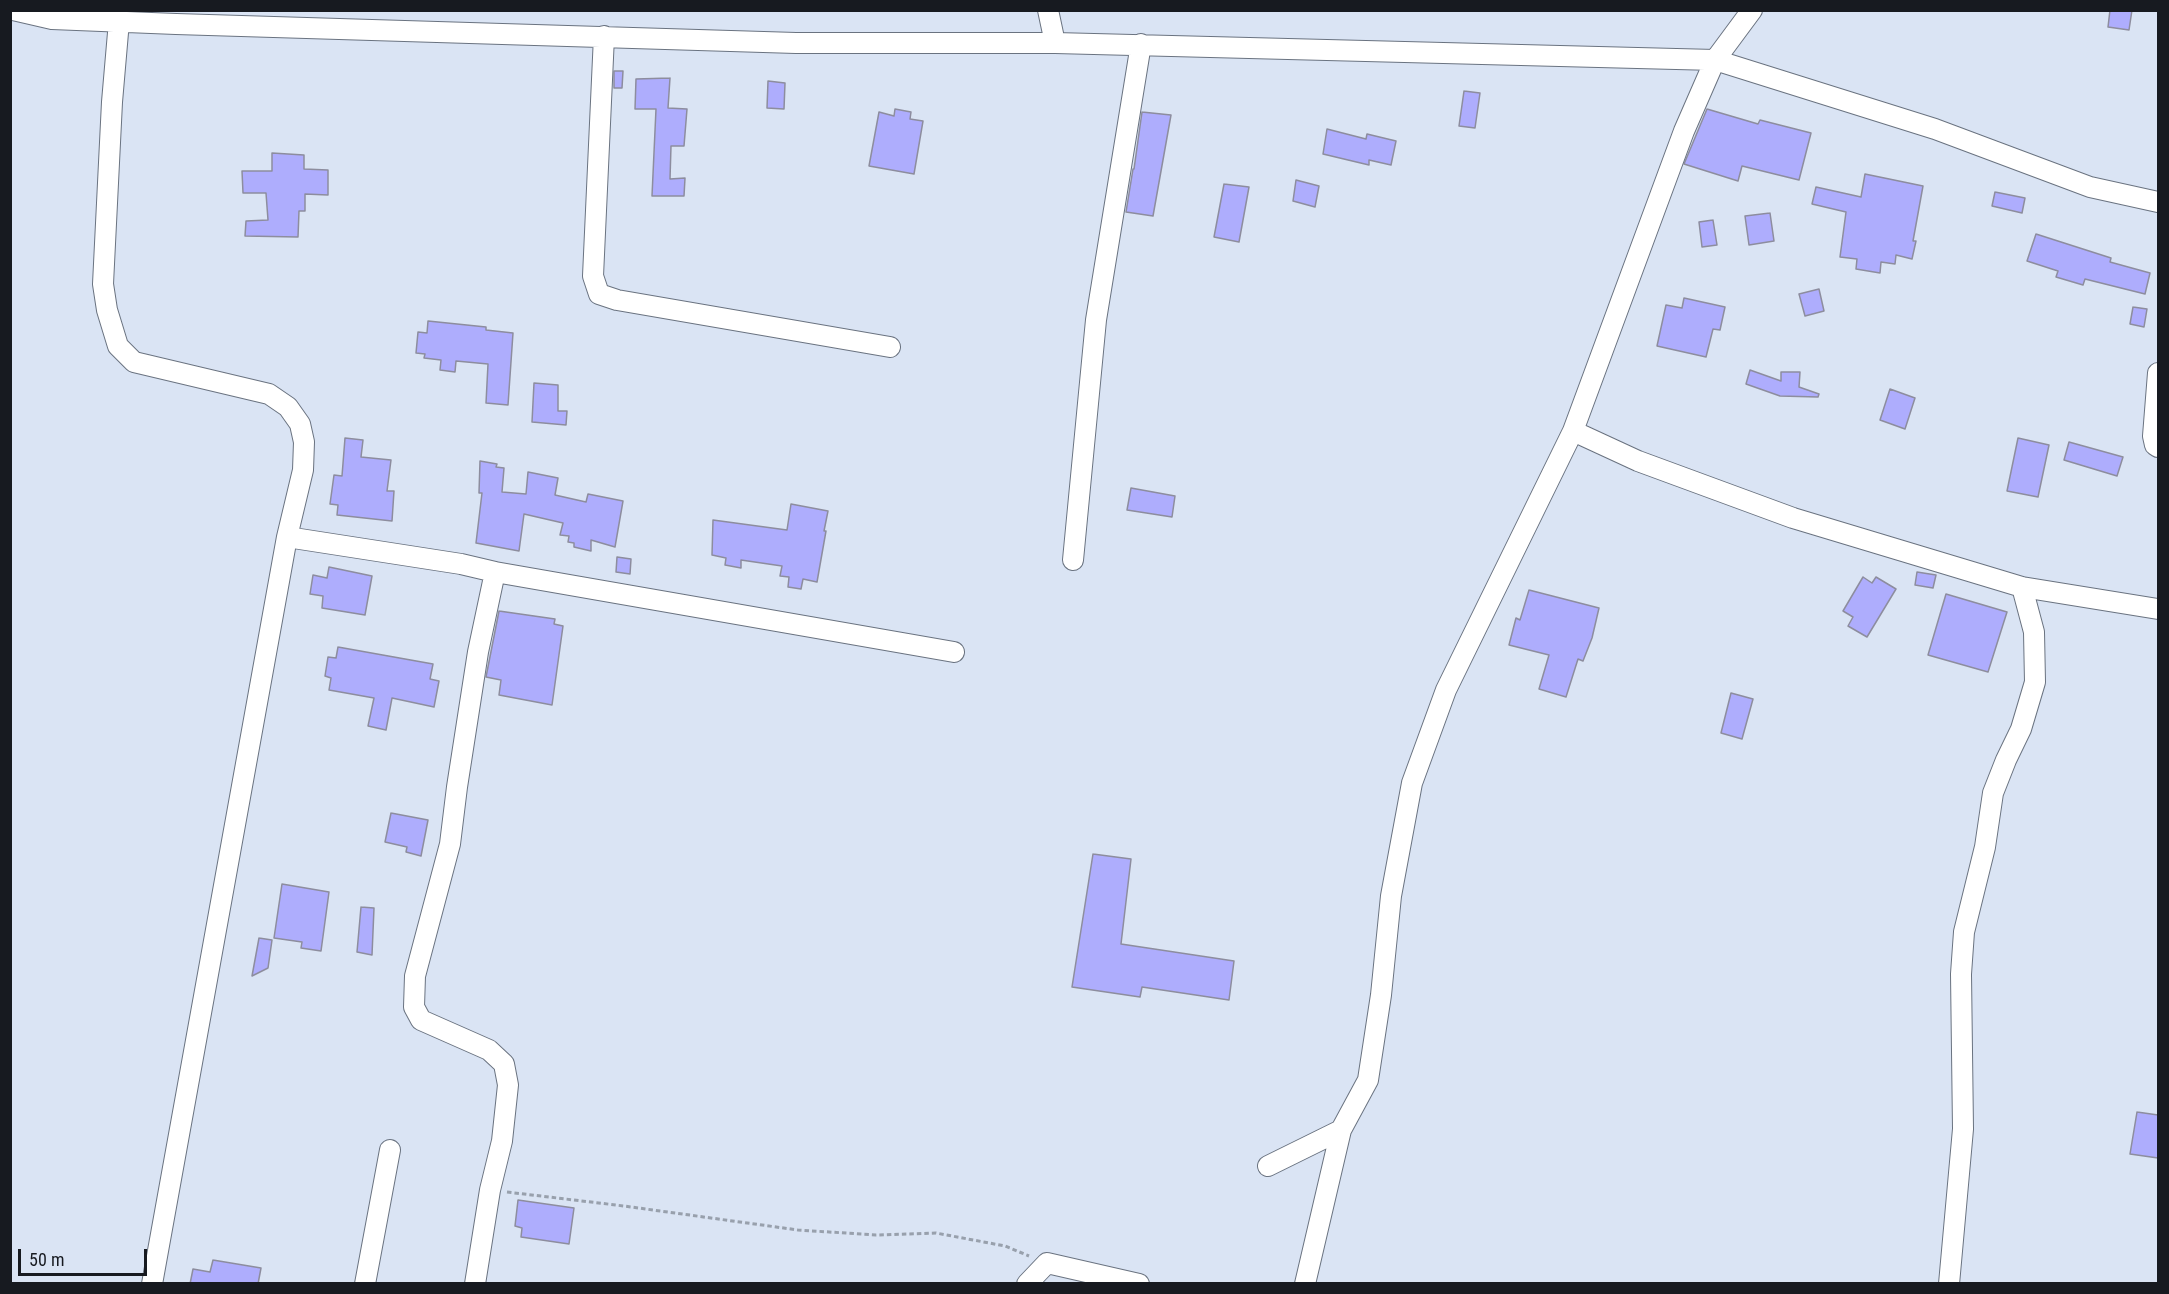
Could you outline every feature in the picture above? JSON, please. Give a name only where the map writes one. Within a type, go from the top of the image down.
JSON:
[{"type":"street","points":[[13,10],[37,13],[52,19],[796,43],[1141,44],[1715,60],[1935,129],[2090,187],[2158,202]]},
{"type":"street","points":[[1048,10],[1055,43]]},
{"type":"street","points":[[1305,1284],[1341,1130],[1368,1080],[1381,995],[1391,896],[1412,783],[1446,690],[1573,431],[1684,131],[1715,60],[1752,10]]},
{"type":"street","points":[[118,21],[103,284],[107,310],[118,346],[134,362],[268,394],[288,407],[300,424],[304,442],[303,470],[287,537],[152,1284]]},
{"type":"street","points":[[604,36],[593,276],[599,294],[629,302],[890,347]]},
{"type":"street","points":[[1073,560],[1096,320],[1141,44]]},
{"type":"street","points":[[2158,373],[2153,436],[2155,445],[2158,447]]},
{"type":"street","points":[[1573,431],[1638,461],[1792,518],[2022,587],[2158,609]]},
{"type":"street","points":[[287,537],[461,564],[495,572],[954,652]]},
{"type":"street","points":[[476,1284],[490,1190],[502,1141],[508,1085],[504,1064],[489,1050],[421,1020],[414,1007],[415,976],[450,844],[478,652],[495,572]]},
{"type":"street","points":[[1949,1284],[1964,1129],[1961,974],[1964,932],[1985,847],[1993,793],[2021,729],[2035,682],[2034,632],[2022,587]]},
{"type":"street","points":[[1268,1166],[1341,1130]]},
{"type":"street","points":[[365,1284],[390,1150]]},
{"type":"street","points":[[1027,1284],[1047,1263],[1139,1284]]},
{"type":"path","points":[[490,1190],[798,1230],[876,1235],[936,1233],[1005,1246],[1047,1263]]},
{"type":"building","points":[[2110,10],[2132,10],[2129,30],[2108,27]]},
{"type":"building","points":[[614,71],[623,71],[622,88],[614,88]]},
{"type":"building","points":[[670,78],[668,108],[687,109],[684,146],[671,146],[670,179],[685,178],[684,196],[652,196],[656,109],[635,109],[636,79]]},
{"type":"building","points":[[768,81],[785,83],[784,109],[767,108]]},
{"type":"building","points":[[1464,91],[1480,93],[1475,128],[1459,126]]},
{"type":"building","points":[[895,109],[911,112],[910,119],[923,121],[914,174],[869,166],[879,112],[894,116]]},
{"type":"building","points":[[1707,109],[1758,124],[1760,120],[1811,133],[1799,180],[1742,166],[1738,181],[1684,164]]},
{"type":"building","points":[[1142,112],[1171,115],[1153,216],[1126,212]]},
{"type":"building","points":[[1327,129],[1366,139],[1367,134],[1396,141],[1391,165],[1369,160],[1369,165],[1323,154]]},
{"type":"building","points":[[272,153],[304,155],[304,169],[328,170],[328,195],[305,194],[305,211],[299,211],[298,237],[245,236],[246,221],[268,220],[266,193],[243,193],[242,171],[272,171]]},
{"type":"building","points":[[1865,174],[1923,186],[1912,259],[1896,255],[1895,264],[1881,262],[1880,273],[1856,269],[1857,259],[1840,257],[1846,212],[1812,204],[1816,187],[1861,197]]},
{"type":"building","points":[[1296,180],[1319,186],[1315,207],[1293,201]]},
{"type":"building","points":[[1224,184],[1249,187],[1239,242],[1214,237]]},
{"type":"building","points":[[1995,192],[2025,198],[2022,213],[1992,206]]},
{"type":"building","points":[[1770,213],[1774,241],[1749,245],[1745,216]]},
{"type":"building","points":[[1713,220],[1717,245],[1702,247],[1699,222]]},
{"type":"building","points":[[2036,234],[2111,258],[2110,262],[2150,273],[2145,294],[2085,279],[2083,285],[2056,277],[2058,271],[2027,261]]},
{"type":"building","points":[[1819,289],[1824,311],[1805,316],[1799,294]]},
{"type":"building","points":[[1684,298],[1725,307],[1720,330],[1713,329],[1706,357],[1657,346],[1666,305],[1682,308]]},
{"type":"building","points":[[2133,307],[2147,309],[2144,327],[2130,324]]},
{"type":"building","points":[[428,321],[486,327],[486,330],[513,333],[508,405],[486,403],[488,364],[456,361],[455,372],[440,370],[441,360],[424,358],[425,354],[416,353],[418,332],[427,333]]},
{"type":"building","points":[[1750,370],[1781,381],[1781,372],[1800,372],[1799,387],[1819,394],[1818,397],[1780,396],[1746,384]]},
{"type":"building","points":[[534,383],[558,385],[558,411],[567,411],[566,425],[532,422]]},
{"type":"building","points":[[1890,389],[1915,398],[1905,429],[1880,420]]},
{"type":"building","points":[[345,438],[363,440],[361,457],[391,460],[387,491],[394,491],[392,521],[337,515],[338,505],[330,504],[334,475],[342,476]]},
{"type":"building","points":[[2018,438],[2049,445],[2038,497],[2007,491]]},
{"type":"building","points":[[2069,442],[2123,457],[2117,476],[2064,460]]},
{"type":"building","points":[[480,461],[497,464],[496,467],[504,468],[502,492],[526,494],[528,472],[558,478],[555,495],[586,502],[588,494],[623,501],[615,547],[591,540],[591,551],[574,547],[574,543],[568,542],[569,536],[560,535],[563,523],[524,514],[519,551],[476,543],[482,493],[479,493]]},
{"type":"building","points":[[1131,488],[1175,496],[1172,517],[1127,510]]},
{"type":"building","points":[[791,504],[828,511],[817,582],[803,579],[801,589],[788,587],[789,577],[780,576],[782,566],[741,560],[741,568],[725,565],[726,558],[712,555],[713,520],[787,530]]},
{"type":"building","points":[[617,557],[631,559],[630,574],[616,572]]},
{"type":"building","points":[[329,567],[372,576],[365,615],[322,608],[323,596],[310,594],[313,575],[327,578]]},
{"type":"building","points":[[1917,572],[1936,575],[1933,588],[1915,585]]},
{"type":"building","points":[[1863,577],[1872,583],[1876,577],[1896,589],[1867,637],[1848,626],[1853,617],[1843,611]]},
{"type":"building","points":[[1529,590],[1599,608],[1592,638],[1583,661],[1578,659],[1566,697],[1539,689],[1549,655],[1509,645],[1516,618],[1520,620]]},
{"type":"building","points":[[1946,594],[2007,612],[1988,672],[1928,655]]},
{"type":"building","points":[[499,611],[555,619],[554,624],[563,626],[552,705],[499,695],[501,680],[486,677]]},
{"type":"building","points":[[338,647],[433,664],[430,679],[439,681],[434,707],[392,698],[386,730],[368,726],[374,698],[329,690],[331,678],[325,676],[328,657],[336,658]]},
{"type":"building","points":[[1731,693],[1753,699],[1742,739],[1721,733]]},
{"type":"building","points":[[391,813],[428,820],[421,856],[406,852],[407,847],[385,842]]},
{"type":"building","points":[[1093,854],[1131,859],[1121,944],[1234,961],[1229,1000],[1142,987],[1140,997],[1072,987]]},
{"type":"building","points":[[282,884],[329,892],[321,951],[301,948],[302,942],[274,938]]},
{"type":"building","points":[[361,907],[374,908],[372,955],[357,952]]},
{"type":"building","points":[[259,938],[272,940],[268,968],[252,976]]},
{"type":"building","points":[[2137,1112],[2158,1115],[2158,1158],[2130,1154]]},
{"type":"building","points":[[518,1200],[574,1208],[569,1244],[521,1237],[522,1228],[515,1226]]},
{"type":"building","points":[[213,1260],[261,1268],[258,1284],[190,1284],[193,1269],[210,1272]]}]
